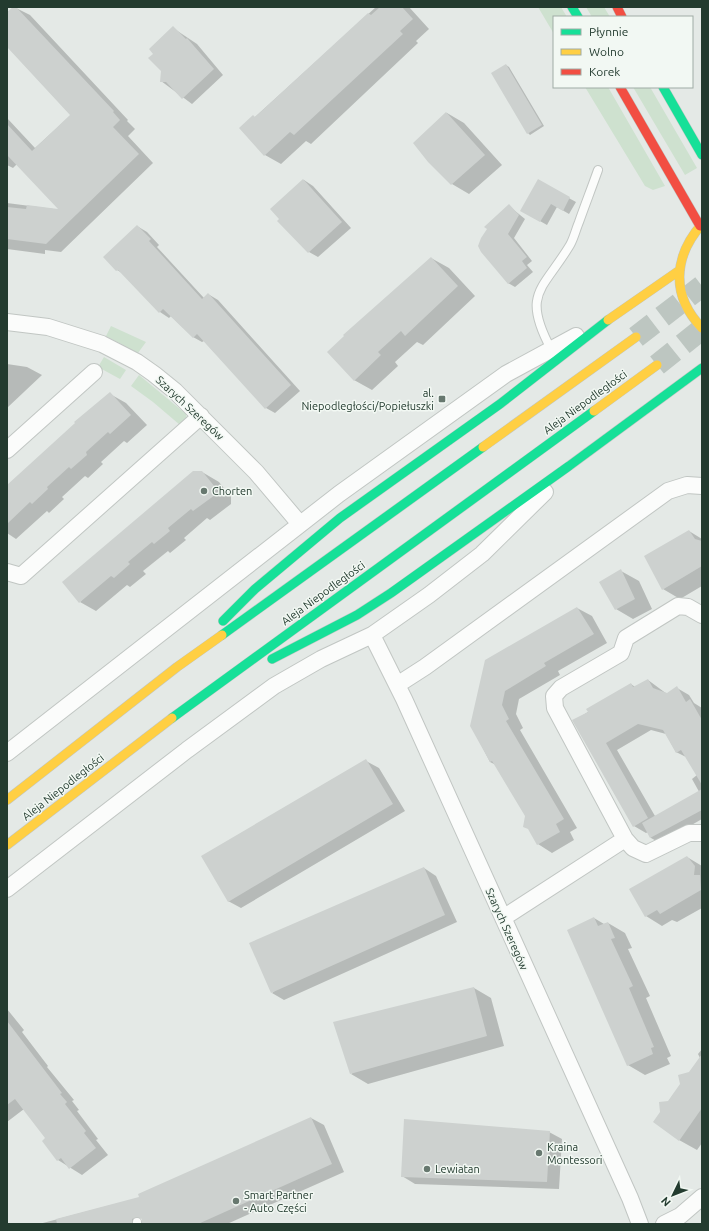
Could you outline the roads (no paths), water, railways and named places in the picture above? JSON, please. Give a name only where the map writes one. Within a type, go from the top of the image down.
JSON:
[{"type":"main road","points":[[572,7],[577,16]]},
{"type":"main road","points":[[616,7],[621,16]]},
{"type":"main road","points":[[621,88],[701,225],[690,239],[683,254],[680,270],[681,290],[687,309],[702,328]]},
{"type":"main road","points":[[664,88],[702,155]]},
{"type":"main road","points":[[177,667],[255,589],[340,518],[500,404],[608,320],[680,270]]},
{"type":"main road","name":"Aleja Niepodległości","points":[[7,800],[177,667],[636,337]]},
{"type":"main road","name":"Aleja Niepodległości","points":[[7,845],[205,693],[657,365]]},
{"type":"main road","points":[[205,693],[357,615],[391,593],[569,466],[702,368]]},
{"type":"street","points":[[7,753],[300,524],[506,374],[608,320]]},
{"type":"street","name":"Szarych Szeregów","points":[[7,322],[48,327],[102,344],[137,362],[154,374],[201,416],[256,472],[300,524]]},
{"type":"street","points":[[7,450],[94,372]]},
{"type":"street","points":[[7,572],[21,576],[201,416]]},
{"type":"street","points":[[7,889],[187,750],[274,686],[321,659],[372,635],[428,596],[482,554],[525,513],[569,466]]},
{"type":"street","points":[[397,685],[425,667],[668,491],[687,485],[702,486]]},
{"type":"street","points":[[702,615],[688,607],[678,606],[626,638],[622,652],[561,688],[554,696],[555,708],[625,839],[633,848],[646,854],[689,834],[702,833]]},
{"type":"street","name":"Szarych Szeregów","points":[[372,635],[397,685],[630,1198],[640,1224]]},
{"type":"street","points":[[503,918],[625,839]]},
{"type":"street","points":[[664,1224],[680,1216],[702,1197]]},
{"type":"lane","points":[[551,349],[542,332],[537,317],[536,306],[539,293],[546,279],[570,244],[598,170]]},
{"type":"tunnel","points":[[636,337],[702,286]]},
{"type":"tunnel","points":[[657,365],[702,329]]},
{"type":"place","name":"al. Niepodległości/Popiełuszki","points":[[442,399]]},
{"type":"place","name":"Chorten","points":[[204,491]]},
{"type":"place","name":"Kraina Montessori","points":[[539,1153]]},
{"type":"place","name":"Lewiatan","points":[[427,1169]]},
{"type":"place","name":"Smart Partner - Auto Części","points":[[236,1201]]}]
